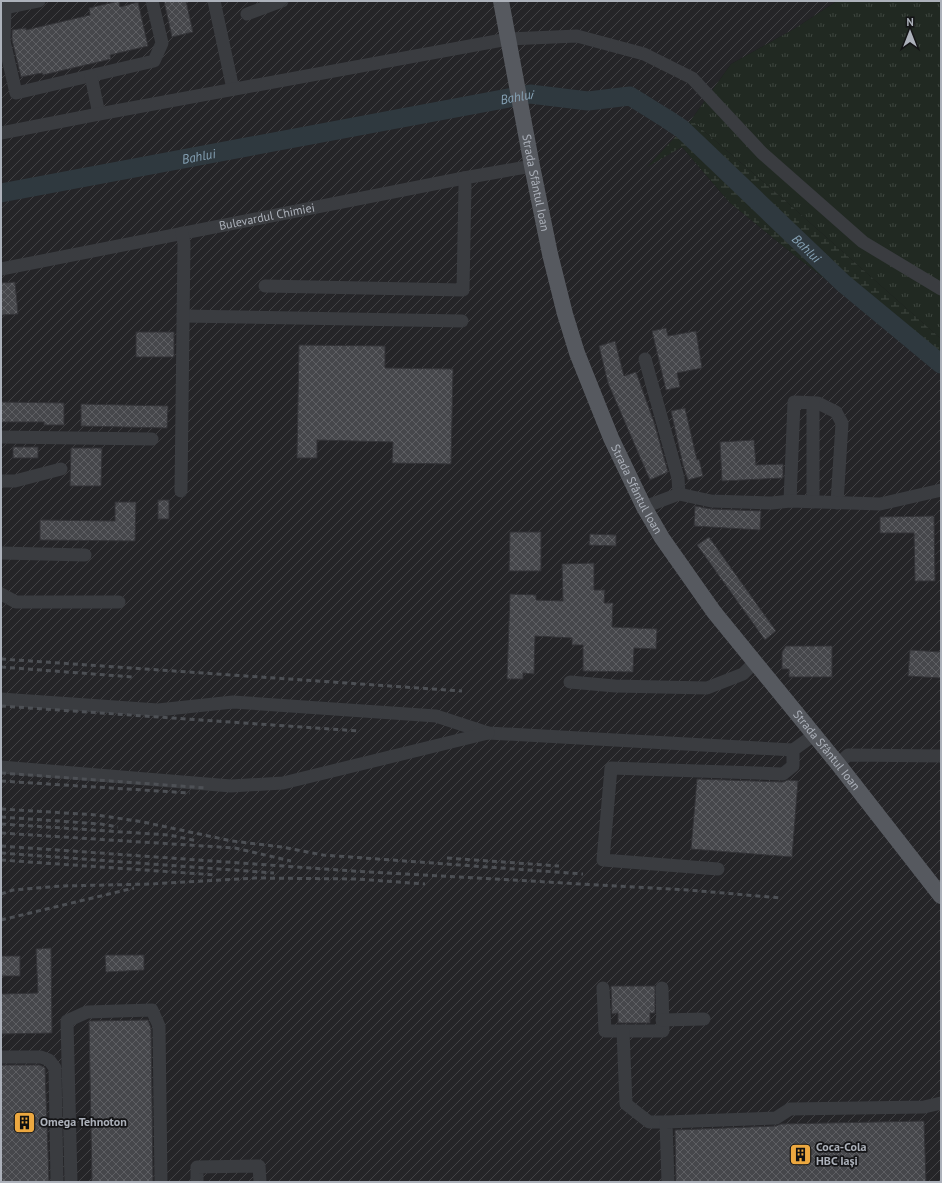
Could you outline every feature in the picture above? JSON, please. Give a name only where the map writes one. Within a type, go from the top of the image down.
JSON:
[{"type":"main road","name":"Strada Sfântul Ioan","points":[[501,1],[532,166],[552,262],[565,314],[577,354],[611,438],[644,507],[662,538],[714,612],[838,764],[941,896]]},
{"type":"street","points":[[39,1],[5,8],[4,41],[16,93],[154,61],[162,43],[152,1]]},
{"type":"street","points":[[214,1],[232,89]]},
{"type":"street","points":[[247,14],[282,1]]},
{"type":"street","points":[[1,133],[508,39],[577,36],[644,54],[692,78],[762,153],[863,242],[941,288]]},
{"type":"street","points":[[91,76],[99,114]]},
{"type":"street","name":"Bulevardul Chimiei","points":[[1,269],[532,166]]},
{"type":"street","points":[[265,286],[463,290],[464,178]]},
{"type":"street","points":[[181,491],[184,242],[182,233]]},
{"type":"street","points":[[183,316],[462,320]]},
{"type":"street","points":[[645,359],[678,478],[679,494]]},
{"type":"street","points":[[790,501],[794,402],[818,403],[836,412],[842,423],[837,503]]},
{"type":"street","points":[[813,502],[814,403]]},
{"type":"street","points":[[1,437],[152,439]]},
{"type":"street","points":[[1,481],[15,481],[61,470]]},
{"type":"street","points":[[644,507],[679,494],[711,501],[772,503],[790,501],[880,504],[941,490]]},
{"type":"street","points":[[1,553],[85,555]]},
{"type":"street","points":[[1,594],[16,602],[119,602]]},
{"type":"street","points":[[570,682],[615,686],[707,688],[743,674],[755,662]]},
{"type":"street","points":[[1,699],[158,710],[232,702],[436,716],[488,733],[793,750],[814,735]]},
{"type":"street","points":[[1,767],[231,786],[283,783],[488,733]]},
{"type":"street","points":[[718,869],[603,860],[611,768],[783,774],[793,766],[793,750]]},
{"type":"street","points":[[838,764],[848,755],[941,756]]},
{"type":"street","points":[[603,988],[605,1031],[663,1031],[662,988]]},
{"type":"street","points":[[70,1182],[67,1022],[87,1012],[152,1010],[159,1026],[161,1182]]},
{"type":"street","points":[[662,1020],[704,1019]]},
{"type":"street","points":[[624,1031],[626,1104],[649,1122],[776,1118],[790,1109],[924,1107],[941,1104]]},
{"type":"street","points":[[1,1057],[41,1057],[49,1060],[55,1068],[57,1182]]},
{"type":"street","points":[[666,1122],[668,1182]]},
{"type":"street","points":[[197,1182],[197,1167],[259,1166],[260,1182]]},
{"type":"shaded area","points":[[1,1],[837,1],[794,29],[731,64],[691,120],[649,165],[682,147],[729,202],[794,255],[941,368],[941,1182],[1,1182]]},
{"type":"green space","points":[[837,1],[941,1],[941,339],[781,197],[691,120],[731,64],[794,29]]},
{"type":"green space","points":[[691,120],[781,197],[941,339],[941,368],[794,255],[729,202],[682,147],[647,167]]},
{"type":"building","points":[[119,1],[120,7],[138,2],[148,46],[110,55],[111,59],[43,75],[42,73],[21,77],[12,40],[12,30],[26,28],[26,30],[90,15],[89,8]]},
{"type":"building","points":[[164,1],[186,1],[193,32],[172,37]]},
{"type":"building","points":[[15,282],[18,314],[1,315],[1,283]]},
{"type":"building","points":[[666,328],[668,336],[696,331],[702,368],[677,373],[680,387],[666,390],[652,331]]},
{"type":"building","points":[[136,332],[174,332],[174,357],[136,357]]},
{"type":"building","points":[[615,341],[624,376],[636,372],[654,422],[668,472],[650,480],[608,383],[599,346]]},
{"type":"building","points":[[299,345],[385,346],[385,368],[453,369],[451,464],[392,463],[393,442],[317,440],[317,458],[297,458]]},
{"type":"building","points":[[1,402],[64,403],[64,425],[44,425],[44,422],[1,422]]},
{"type":"building","points":[[81,404],[168,406],[167,428],[81,426]]},
{"type":"building","points":[[685,408],[697,460],[699,459],[703,476],[688,480],[683,465],[671,411]]},
{"type":"building","points":[[754,440],[756,465],[783,464],[783,478],[722,481],[720,442]]},
{"type":"building","points":[[13,447],[38,447],[38,458],[13,458]]},
{"type":"building","points":[[71,448],[102,448],[101,486],[70,486]]},
{"type":"building","points":[[158,500],[169,500],[169,519],[158,519]]},
{"type":"building","points":[[115,502],[136,502],[135,541],[40,540],[40,520],[115,521]]},
{"type":"building","points":[[695,506],[711,509],[761,511],[760,530],[694,526]]},
{"type":"building","points":[[934,516],[935,581],[915,581],[914,533],[880,533],[880,517]]},
{"type":"building","points":[[510,532],[541,532],[541,571],[509,571]]},
{"type":"building","points":[[590,534],[616,535],[616,546],[589,545]]},
{"type":"building","points":[[709,537],[776,631],[765,640],[697,545]]},
{"type":"building","points":[[594,563],[594,590],[605,590],[604,603],[613,603],[612,627],[657,629],[656,649],[634,648],[633,672],[583,671],[583,645],[572,645],[572,638],[535,636],[534,674],[523,673],[523,679],[507,679],[510,594],[536,595],[536,600],[563,601],[562,564]]},
{"type":"building","points":[[786,646],[832,646],[832,677],[789,677],[789,669],[782,669],[782,652]]},
{"type":"building","points":[[910,650],[941,652],[941,678],[908,676]]},
{"type":"building","points":[[697,779],[783,782],[788,780],[798,781],[792,857],[691,849]]},
{"type":"building","points":[[51,948],[52,1033],[1,1034],[1,994],[38,993],[36,949]]},
{"type":"building","points":[[105,955],[144,955],[144,970],[106,972]]},
{"type":"building","points":[[1,956],[20,956],[20,976],[1,976]]},
{"type":"building","points":[[611,986],[655,986],[655,1013],[650,1013],[650,1023],[618,1023],[618,1013],[612,1014]]},
{"type":"building","points":[[148,1020],[151,1028],[153,1182],[92,1182],[89,1021]]},
{"type":"building","name":"Omega Tehnoton","points":[[1,1065],[40,1065],[45,1068],[49,1182],[1,1182]]},
{"type":"building","name":"Coca-Cola HBC Iași","points":[[924,1121],[926,1182],[676,1182],[675,1130],[776,1126],[781,1124]]},
{"type":"waterway","name":"Bahlui","points":[[1,193],[530,94],[588,101],[630,96],[682,129],[843,283],[941,364]]},
{"type":"railway","points":[[1,659],[462,691]]},
{"type":"railway","points":[[1,667],[133,677]]},
{"type":"railway","points":[[1,706],[359,731]]},
{"type":"railway","points":[[1,773],[207,788]]},
{"type":"railway","points":[[1,781],[190,793]]},
{"type":"railway","points":[[1,809],[97,815],[143,822],[232,841],[282,847],[323,855],[583,874]]},
{"type":"railway","points":[[1,817],[101,824],[118,827]]},
{"type":"railway","points":[[1,824],[169,835],[198,841]]},
{"type":"railway","points":[[1,833],[235,848],[291,861]]},
{"type":"railway","points":[[1,846],[353,871],[688,890],[782,898]]},
{"type":"railway","points":[[1,853],[274,873]]},
{"type":"railway","points":[[447,858],[559,866]]},
{"type":"railway","points":[[1,860],[216,875]]},
{"type":"railway","points":[[1,894],[13,890],[61,886],[151,884],[256,878],[357,879],[425,884]]},
{"type":"railway","points":[[1,920],[134,888]]},
{"type":"place","name":"Omega Tehnoton","points":[[24,1122]]},
{"type":"place","name":"Coca-Cola HBC Iași","points":[[800,1154]]}]
